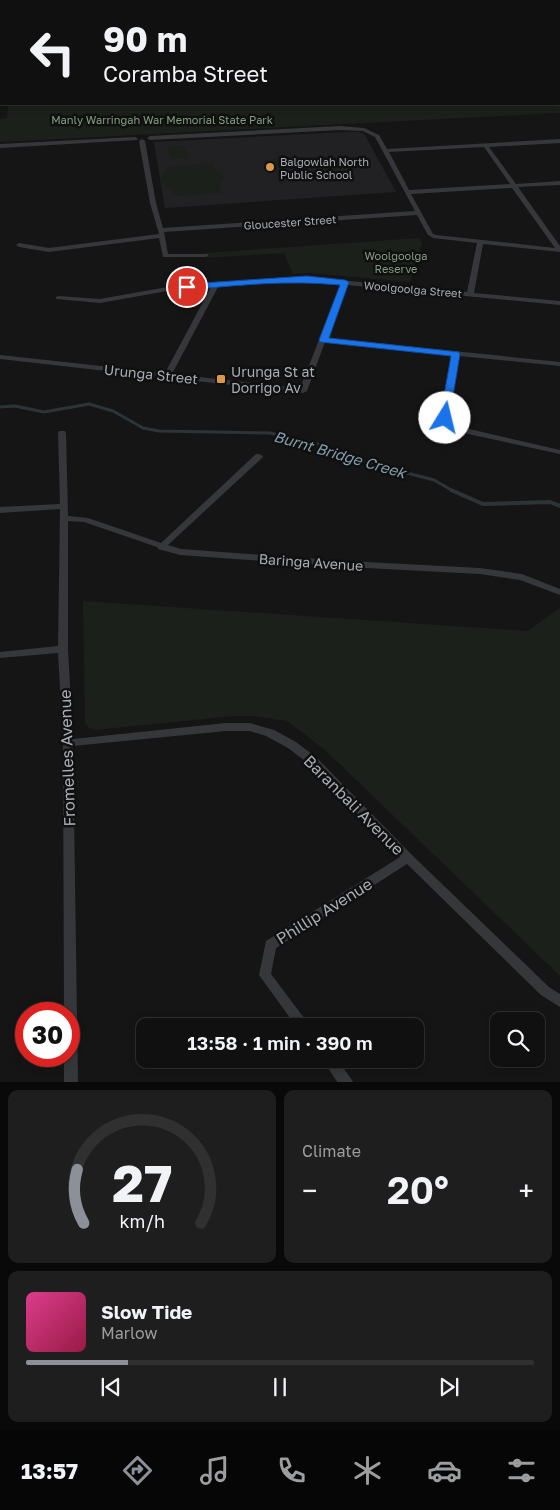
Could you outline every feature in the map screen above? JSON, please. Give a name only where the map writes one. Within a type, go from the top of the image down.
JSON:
[{"type":"street","points":[[134,139],[142,136],[150,138],[350,128],[369,132],[377,136],[431,235],[435,237],[559,250]]},
{"type":"street","points":[[0,146],[134,139],[142,141],[150,138]]},
{"type":"street","points":[[142,141],[165,256],[206,255]]},
{"type":"street","points":[[385,151],[560,141]]},
{"type":"street","points":[[485,145],[559,250]]},
{"type":"street","points":[[408,192],[560,184]]},
{"type":"street","name":"Gloucester Street","points":[[19,245],[49,250],[161,233],[419,213]]},
{"type":"street","points":[[470,294],[480,242]]},
{"type":"street","name":"Woolgoolga Street","points":[[58,298],[100,301],[173,288],[281,279],[307,279],[560,303]]},
{"type":"street","points":[[345,282],[324,340],[560,364]]},
{"type":"street","points":[[167,376],[216,284]]},
{"type":"street","name":"Urunga Street","points":[[0,357],[303,391],[324,340]]},
{"type":"street","points":[[456,354],[445,418],[448,423],[462,430],[560,452]]},
{"type":"street","name":"Fromelles Avenue","points":[[62,433],[64,506],[63,649],[68,742],[71,1082]]},
{"type":"street","points":[[161,547],[259,456]]},
{"type":"street","points":[[0,510],[64,506]]},
{"type":"street","name":"Baringa Avenue","points":[[64,518],[85,520],[180,552],[480,571],[522,577],[560,592]]},
{"type":"street","points":[[0,655],[63,649]]},
{"type":"street","name":"Baranbali Avenue","points":[[68,742],[226,727],[250,727],[292,744],[312,761],[408,858],[545,991],[560,1001]]},
{"type":"street","name":"Phillip Avenue","points":[[298,1018],[265,975],[270,945],[408,858]]},
{"type":"street","points":[[336,1068],[347,1082]]},
{"type":"shaded area","name":"Balgowlah North Public School","points":[[359,132],[365,135],[396,192],[165,208],[154,142]]},
{"type":"green space","name":"Manly Warringah War Memorial State Park","points":[[8,105],[560,105],[560,113],[0,142],[0,119],[7,118]]},
{"type":"green space","points":[[185,146],[188,158],[171,159],[168,147]]},
{"type":"green space","points":[[280,159],[286,172],[269,173],[263,160]]},
{"type":"green space","points":[[212,163],[214,170],[224,177],[219,185],[222,193],[174,196],[172,190],[160,182],[161,177],[167,172],[166,167]]},
{"type":"green space","name":"Woolgoolga Reserve","points":[[419,238],[422,243],[410,282],[310,273],[293,274],[284,253],[207,258],[205,253]]},
{"type":"green space","points":[[83,601],[528,631],[560,608],[560,976],[325,750],[287,721],[252,716],[234,716],[95,730],[88,727],[85,723]]},
{"type":"waterway","name":"Burnt Bridge Creek","points":[[0,407],[15,406],[44,412],[89,404],[113,411],[143,428],[159,431],[270,433],[321,445],[357,460],[434,480],[452,490]]},
{"type":"waterway","name":"Burnt Bridge Creek","points":[[452,490],[483,504],[550,502],[560,506]]},
{"type":"place","name":"Balgowlah North Public School","points":[[270,167]]},
{"type":"place","name":"Urunga St at Dorrigo Av","points":[[221,379]]},
{"type":"route","points":[[187,287],[281,279],[345,282],[324,340],[456,354],[445,418]]}]
